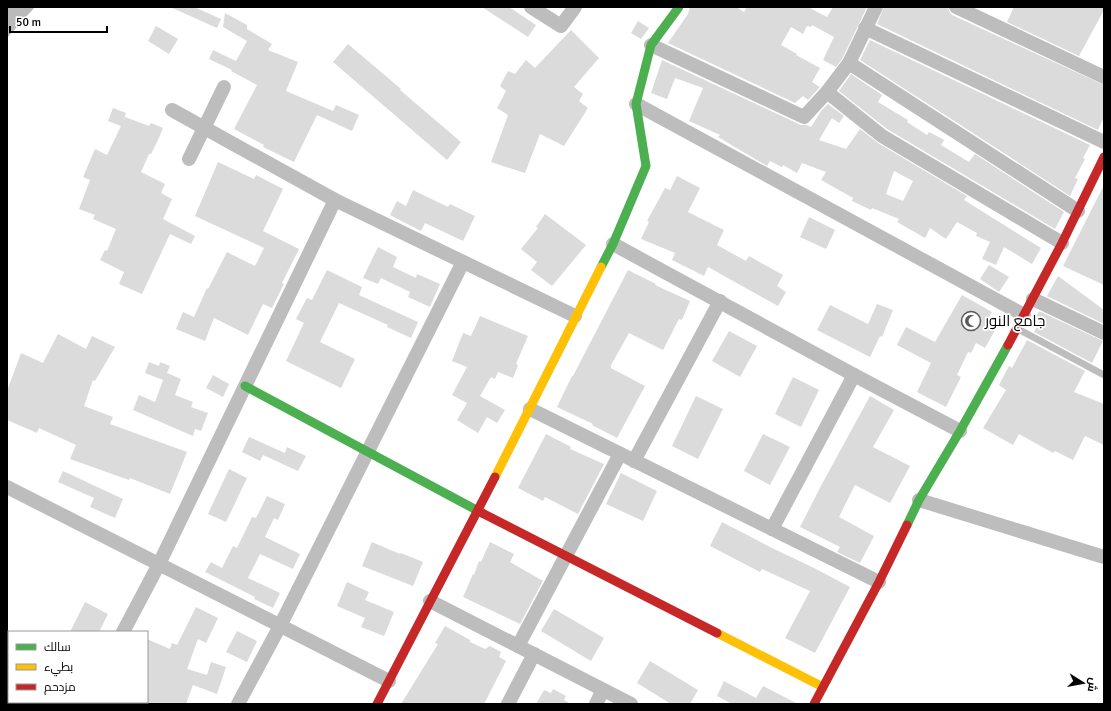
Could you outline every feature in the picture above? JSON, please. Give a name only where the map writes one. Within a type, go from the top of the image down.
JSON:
[{"type":"street","points":[[531,7],[561,26],[575,7]]},
{"type":"street","points":[[377,704],[530,409],[575,316],[613,244],[646,166],[636,104],[651,45],[679,7]]},
{"type":"street","points":[[651,45],[804,117],[826,92],[848,63],[876,7]]},
{"type":"street","points":[[956,7],[1104,77]]},
{"type":"street","points":[[865,28],[1104,142]]},
{"type":"street","points":[[848,63],[1078,211]]},
{"type":"street","points":[[189,158],[224,87]]},
{"type":"street","points":[[826,92],[882,136],[1062,243]]},
{"type":"street","points":[[636,104],[1024,315]]},
{"type":"street","points":[[172,110],[335,200],[575,316]]},
{"type":"street","points":[[814,704],[879,582],[919,500],[960,431],[1033,299],[1104,157]]},
{"type":"street","points":[[124,631],[159,564],[335,200]]},
{"type":"street","points":[[613,244],[960,431]]},
{"type":"street","points":[[238,704],[280,626],[463,262]]},
{"type":"street","points":[[1033,299],[1104,333]]},
{"type":"street","points":[[634,461],[720,301]]},
{"type":"street","points":[[772,529],[854,375]]},
{"type":"street","points":[[245,386],[477,511],[823,687]]},
{"type":"street","points":[[530,409],[879,582]]},
{"type":"street","points":[[518,646],[620,454]]},
{"type":"street","points":[[7,487],[389,681]]},
{"type":"street","points":[[919,500],[1104,557]]},
{"type":"street","points":[[430,601],[631,704]]},
{"type":"street","points":[[508,704],[534,654]]},
{"type":"street","points":[[596,704],[603,690]]},
{"type":"lane","points":[[1017,328],[1104,375]]},
{"type":"shaded area","points":[[7,7],[35,7],[7,38]]},
{"type":"building","points":[[170,7],[194,7],[221,19],[217,28]]},
{"type":"building","points":[[482,7],[509,7],[536,25],[528,37]]},
{"type":"building","points":[[690,7],[736,7],[744,12],[747,7],[808,7],[827,17],[833,7],[867,7],[842,59],[836,67],[823,60],[834,37],[812,25],[811,27],[807,26],[803,34],[791,27],[781,45],[820,68],[812,82],[820,87],[808,100],[803,96],[795,103],[668,43],[688,14]]},
{"type":"building","points":[[884,7],[948,7],[952,15],[1104,85],[1104,117],[1098,130],[877,24]]},
{"type":"building","points":[[1014,7],[1104,7],[1104,10],[1079,56],[1007,22]]},
{"type":"building","points":[[225,13],[247,25],[247,29],[272,44],[268,50],[298,62],[286,91],[333,111],[336,105],[359,115],[352,131],[317,115],[294,162],[263,147],[264,145],[234,129],[257,85],[231,71],[232,70],[209,59],[213,50],[236,61],[247,41],[223,27]]},
{"type":"building","points":[[638,21],[649,28],[641,39],[631,33]]},
{"type":"building","points":[[156,26],[178,39],[169,54],[148,41]]},
{"type":"building","points":[[571,30],[599,58],[574,87],[583,94],[579,101],[588,108],[564,146],[540,134],[525,173],[491,162],[508,115],[497,108],[506,91],[500,86],[508,71],[515,74],[526,60],[535,68]]},
{"type":"building","points":[[870,40],[1090,145],[1083,158],[1085,159],[1075,178],[1078,179],[1070,196],[860,60]]},
{"type":"building","points":[[348,44],[461,142],[447,160],[333,62]]},
{"type":"building","points":[[662,60],[801,125],[811,127],[821,111],[828,104],[844,116],[839,123],[832,118],[819,140],[846,149],[860,129],[878,143],[967,196],[964,200],[1041,248],[1032,264],[1004,247],[996,265],[982,259],[990,242],[976,236],[977,233],[957,222],[946,239],[930,228],[925,238],[897,222],[899,219],[872,208],[871,210],[852,201],[853,198],[821,180],[826,172],[802,163],[797,173],[783,165],[782,167],[770,161],[767,166],[718,137],[720,135],[689,121],[703,88],[675,78],[667,99],[651,93]],"holes":[[[894,171],[913,181],[903,201],[886,194]]]},
{"type":"building","points":[[851,74],[882,95],[878,102],[908,120],[907,122],[927,135],[929,132],[944,140],[941,145],[969,162],[975,154],[1064,212],[1055,229],[887,129],[839,91]]},
{"type":"building","points":[[113,108],[126,113],[123,122],[125,117],[149,126],[151,123],[163,128],[141,172],[165,184],[161,193],[172,199],[163,219],[195,236],[191,244],[170,234],[142,294],[119,284],[124,272],[100,260],[105,250],[107,251],[116,229],[93,219],[95,215],[79,209],[90,180],[83,177],[95,149],[107,155],[121,126],[108,121]]},
{"type":"building","points":[[218,162],[254,179],[256,175],[283,189],[263,231],[299,249],[282,283],[284,284],[272,308],[263,304],[248,335],[214,318],[205,341],[176,329],[183,312],[194,317],[207,288],[208,289],[227,252],[255,266],[264,248],[195,216]]},
{"type":"building","points":[[677,176],[700,188],[688,212],[724,230],[717,245],[746,261],[749,256],[783,275],[777,286],[786,292],[778,306],[708,267],[704,276],[672,260],[675,253],[641,239],[649,222],[647,221],[665,188],[670,190]]},
{"type":"building","points":[[1104,185],[1104,285],[1063,266]]},
{"type":"building","points":[[413,190],[448,207],[450,204],[475,216],[463,241],[425,223],[421,231],[390,215],[397,201],[406,206]]},
{"type":"building","points":[[545,214],[586,245],[552,286],[531,270],[537,262],[521,249],[538,228],[536,227]]},
{"type":"building","points":[[809,217],[835,230],[826,249],[800,237]]},
{"type":"building","points":[[378,247],[397,257],[393,267],[416,278],[417,274],[440,284],[430,307],[408,297],[410,292],[381,278],[378,284],[363,278]]},
{"type":"building","points":[[989,265],[1009,277],[999,292],[980,279]]},
{"type":"building","points":[[327,270],[362,287],[359,295],[418,322],[411,338],[387,327],[388,325],[339,303],[320,342],[355,359],[341,388],[286,361],[304,323],[296,319],[307,298],[312,300]]},
{"type":"building","points":[[628,270],[656,284],[655,285],[690,301],[682,320],[679,319],[663,350],[629,333],[611,365],[611,368],[645,386],[617,438],[592,425],[593,424],[557,407]]},
{"type":"building","points":[[1058,276],[1104,310],[1104,324],[1047,296]]},
{"type":"building","points":[[962,295],[992,312],[989,317],[999,323],[985,348],[976,343],[971,353],[968,352],[957,375],[961,377],[946,407],[917,392],[931,363],[897,345],[906,327],[935,342]]},
{"type":"building","points":[[877,304],[893,310],[882,337],[880,336],[870,357],[817,330],[830,305],[868,324]]},
{"type":"building","points":[[1039,311],[1103,341],[1092,363],[1034,332],[1041,319],[1036,317]]},
{"type":"building","points":[[480,316],[528,336],[516,364],[518,365],[513,378],[498,372],[495,379],[491,377],[480,396],[505,410],[497,423],[487,417],[478,433],[457,420],[467,403],[452,395],[467,367],[452,361],[463,333],[471,336]]},
{"type":"building","points":[[729,331],[757,346],[740,377],[712,361]]},
{"type":"building","points":[[58,334],[86,349],[92,336],[115,347],[95,381],[93,380],[84,406],[113,417],[110,424],[187,452],[170,494],[130,478],[129,480],[70,459],[76,445],[39,428],[37,433],[7,420],[7,391],[21,353],[43,363]]},
{"type":"building","points":[[1027,340],[1085,371],[1074,392],[1104,404],[1104,445],[1085,436],[1073,460],[1055,451],[1053,453],[1019,434],[1013,445],[983,428],[1006,390],[999,385],[1009,366],[1012,368]]},
{"type":"building","points":[[149,362],[159,366],[160,362],[170,366],[167,373],[181,379],[175,395],[193,402],[191,407],[208,413],[201,431],[195,429],[193,436],[133,410],[139,395],[155,402],[163,380],[145,373]]},
{"type":"building","points":[[213,375],[229,384],[223,397],[206,388]]},
{"type":"building","points":[[793,377],[819,390],[801,427],[775,414]]},
{"type":"building","points":[[696,396],[723,409],[698,459],[672,446]]},
{"type":"building","points":[[870,396],[894,410],[873,447],[910,466],[890,503],[855,485],[839,517],[874,536],[860,563],[837,552],[840,547],[800,527]]},
{"type":"building","points":[[546,434],[571,447],[570,449],[604,464],[578,514],[545,497],[543,501],[518,488]]},
{"type":"building","points":[[763,434],[790,447],[770,485],[744,471]]},
{"type":"building","points":[[249,437],[285,453],[287,447],[306,456],[298,471],[263,455],[260,461],[242,452]]},
{"type":"building","points":[[229,469],[247,478],[226,522],[208,514]]},
{"type":"building","points":[[63,471],[123,499],[115,518],[90,507],[94,498],[58,482]]},
{"type":"building","points":[[621,473],[657,491],[643,521],[606,504]]},
{"type":"building","points":[[267,496],[285,504],[278,520],[274,518],[265,537],[300,554],[293,569],[260,554],[248,578],[280,593],[273,608],[254,599],[255,597],[205,572],[211,562],[222,568],[233,546],[237,548],[252,517],[256,518]]},
{"type":"building","points":[[722,522],[850,587],[815,653],[785,638],[810,591],[762,569],[760,572],[710,546]]},
{"type":"building","points":[[372,542],[423,562],[413,586],[362,566]]},
{"type":"building","points":[[490,542],[514,554],[510,562],[543,581],[520,624],[463,597],[479,561],[481,562]]},
{"type":"building","points":[[347,582],[369,592],[365,600],[394,612],[384,636],[361,627],[365,618],[337,606]]},
{"type":"building","points":[[85,602],[108,614],[100,631],[70,631]]},
{"type":"building","points":[[196,607],[218,618],[206,643],[198,639],[187,669],[207,675],[211,662],[226,667],[217,694],[193,685],[186,704],[147,704],[148,639],[170,649],[172,643],[177,645]]},
{"type":"building","points":[[554,609],[604,638],[591,661],[541,631]]},
{"type":"building","points":[[445,626],[470,640],[470,642],[485,649],[490,646],[501,652],[499,657],[506,661],[484,704],[401,704],[438,644],[435,643]]},
{"type":"building","points":[[237,631],[257,641],[247,662],[226,652]]},
{"type":"building","points":[[650,661],[698,690],[690,704],[671,704],[637,683]]},
{"type":"building","points":[[724,681],[756,698],[763,686],[798,704],[732,704],[717,696]]},
{"type":"building","points":[[553,689],[566,696],[564,700],[571,704],[536,704],[544,690],[551,693]]},
{"type":"traffic: fast","points":[[601,267],[613,244],[646,166],[636,104],[651,45],[679,7]]},
{"type":"traffic: fast","points":[[907,525],[919,500],[1008,345]]},
{"type":"traffic: fast","points":[[245,386],[482,513]]},
{"type":"traffic: slow","points":[[495,477],[601,267]]},
{"type":"traffic: slow","points":[[717,633],[823,687]]},
{"type":"traffic: jam","points":[[1008,345],[1062,243],[1104,157]]},
{"type":"traffic: jam","points":[[377,704],[495,477]]},
{"type":"traffic: jam","points":[[482,513],[717,633]]},
{"type":"traffic: jam","points":[[814,704],[879,582],[907,525]]},
{"type":"place","name":"جامع النور","points":[[971,321]]}]
